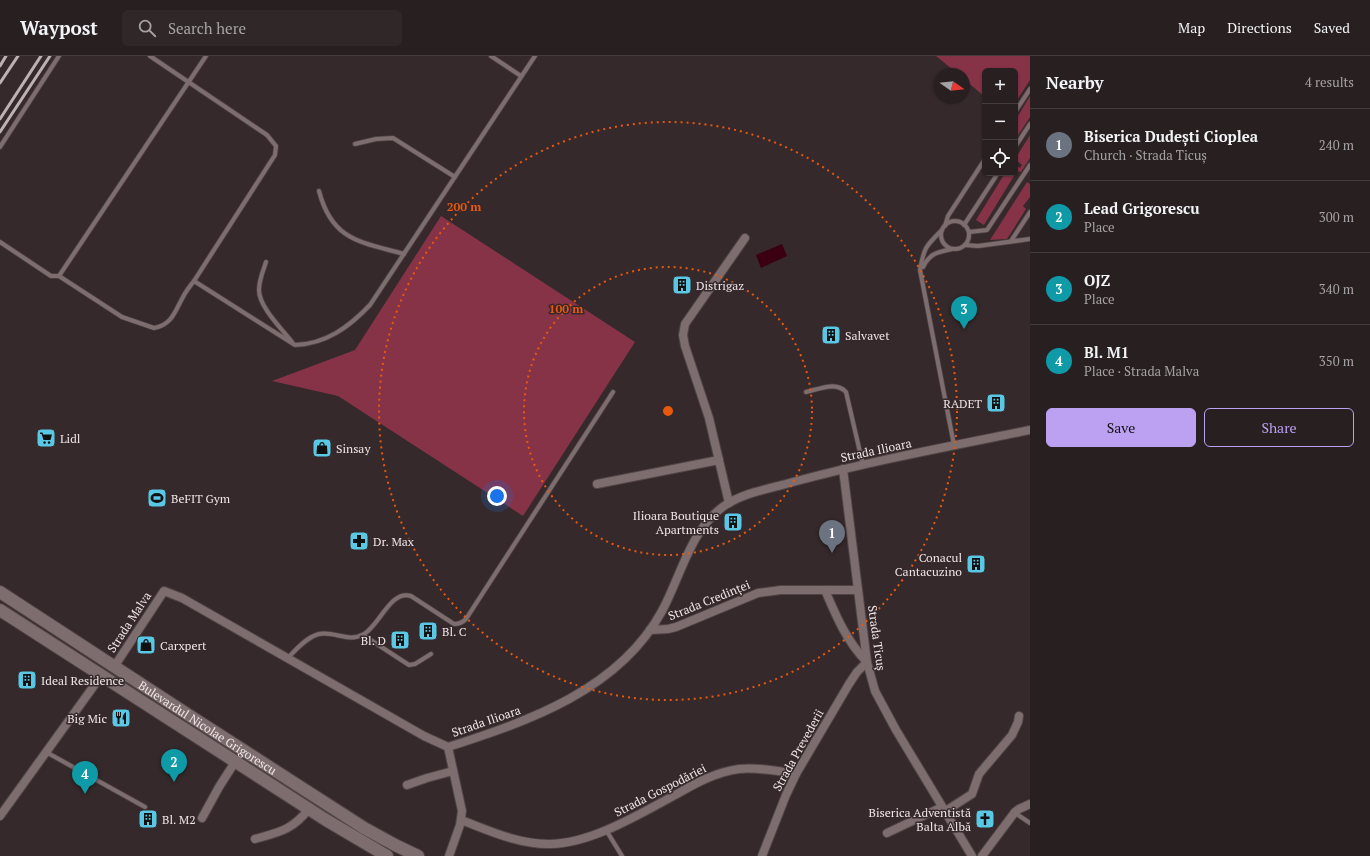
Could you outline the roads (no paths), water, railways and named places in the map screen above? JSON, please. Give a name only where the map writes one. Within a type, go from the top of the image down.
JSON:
[{"type":"main road","name":"Bulevardul Nicolae Grigorescu","points":[[0,592],[364,828],[418,856]]},
{"type":"main road","name":"Bulevardul Nicolae Grigorescu","points":[[0,610],[235,762],[387,856]]},
{"type":"main road","points":[[101,676],[114,667]]},
{"type":"street","points":[[729,503],[705,407],[685,346],[683,331],[685,324],[745,238]]},
{"type":"street","name":"Strada Ilioara","points":[[164,591],[189,602],[424,736],[448,747],[517,724],[555,707],[581,693],[610,671],[637,646],[650,630],[667,602],[696,538],[710,519],[729,503],[750,494],[843,469],[1030,430]]},
{"type":"street","points":[[597,484],[719,460]]},
{"type":"street","name":"Strada Ticuș","points":[[843,469],[867,662],[875,691],[943,810],[972,856]]},
{"type":"street","name":"Strada Credinței","points":[[650,630],[676,627],[758,593],[780,590],[858,590]]},
{"type":"street","points":[[825,590],[838,620],[848,638],[857,652],[867,662]]},
{"type":"street","name":"Strada Malva","points":[[114,667],[164,591]]},
{"type":"street","name":"Strada Prevederii","points":[[762,856],[796,774],[849,684],[867,662]]},
{"type":"street","points":[[0,816],[101,676]]},
{"type":"street","points":[[887,833],[943,810],[972,794],[979,774],[1012,735],[1019,716]]},
{"type":"street","points":[[448,747],[461,803],[461,820],[449,856]]},
{"type":"street","points":[[202,818],[235,762]]},
{"type":"street","name":"Strada Gospodăriei","points":[[461,820],[511,838],[543,844],[561,844],[580,840],[606,830],[645,811],[696,783],[726,772],[739,769],[755,769],[796,774]]},
{"type":"street","points":[[407,785],[453,771]]},
{"type":"street","points":[[982,856],[1015,812],[1030,804]]},
{"type":"street","points":[[255,839],[289,828],[302,818],[309,809]]},
{"type":"lane","points":[[0,147],[59,56]]},
{"type":"lane","points":[[0,242],[51,276],[59,276],[122,317],[154,328],[167,323],[174,316],[183,297],[275,155],[276,151],[274,142],[267,135],[150,56]]},
{"type":"lane","points":[[59,276],[206,56]]},
{"type":"lane","points":[[491,56],[522,76]]},
{"type":"lane","points":[[194,281],[295,346],[324,340],[337,334],[370,305],[535,56]]},
{"type":"lane","points":[[1018,107],[1030,89]]},
{"type":"lane","points":[[1018,142],[1030,124]]},
{"type":"lane","points":[[355,144],[376,139],[393,138],[455,177]]},
{"type":"lane","points":[[952,248],[944,244],[941,235],[943,228],[948,216],[982,164]]},
{"type":"lane","points":[[969,232],[987,230],[1030,165]]},
{"type":"lane","points":[[964,225],[996,176]]},
{"type":"lane","points":[[319,191],[329,217],[340,230],[349,237],[404,254]]},
{"type":"lane","points":[[1012,241],[1030,212]]},
{"type":"lane","points":[[920,270],[927,258],[936,252],[952,248],[961,248],[965,245],[968,241],[969,232],[961,222],[952,222],[943,228],[927,244],[922,256],[920,270],[954,445]]},
{"type":"lane","points":[[965,245],[978,246],[1030,239]]},
{"type":"lane","points":[[266,262],[259,290],[260,299],[295,346]]},
{"type":"lane","points":[[806,392],[837,386],[846,392],[863,465]]},
{"type":"lane","points":[[288,658],[304,643],[316,635],[327,634],[351,638],[363,636],[371,629],[395,599],[406,594],[454,624],[459,624],[466,619],[613,392]]},
{"type":"lane","points":[[363,636],[409,665],[415,664],[431,654]]},
{"type":"lane","points":[[46,751],[145,807]]},
{"type":"lane","points":[[1015,812],[1030,823]]},
{"type":"lane","name":"Strada Gospodăriei","points":[[606,830],[622,856]]},
{"type":"railway","points":[[0,66],[6,56]]},
{"type":"railway","points":[[0,83],[18,56]]},
{"type":"railway","points":[[0,119],[41,56]]},
{"type":"railway","points":[[0,132],[50,56]]},
{"type":"place","name":"Distrigaz","points":[[682,285]]},
{"type":"place","name":"OJZ","points":[[964,329]]},
{"type":"place","name":"Salvavet","points":[[831,335]]},
{"type":"place","name":"RADET","points":[[996,403]]},
{"type":"place","name":"Lidl","points":[[46,438]]},
{"type":"place","name":"Sinsay","points":[[322,448]]},
{"type":"place","name":"BeFIT Gym","points":[[157,498]]},
{"type":"place","name":"Ilioara Boutique Apartments","points":[[733,522]]},
{"type":"place","name":"Dr. Max","points":[[359,541]]},
{"type":"place","name":"Biserica Dudești Cioplea","points":[[832,553]]},
{"type":"place","name":"Conacul Cantacuzino","points":[[976,564]]},
{"type":"place","name":"Bl. C","points":[[428,631]]},
{"type":"place","name":"Bl. D","points":[[400,640]]},
{"type":"place","name":"Carxpert","points":[[146,645]]},
{"type":"place","name":"Ideal Residence","points":[[27,680]]},
{"type":"place","name":"Big Mic","points":[[121,718]]},
{"type":"place","name":"Lead Grigorescu","points":[[174,782]]},
{"type":"place","name":"Bl. M1","points":[[85,794]]},
{"type":"place","name":"Bl. M2","points":[[148,819]]},
{"type":"place","name":"Biserica Adventistă Balta Albă","points":[[985,819]]}]
